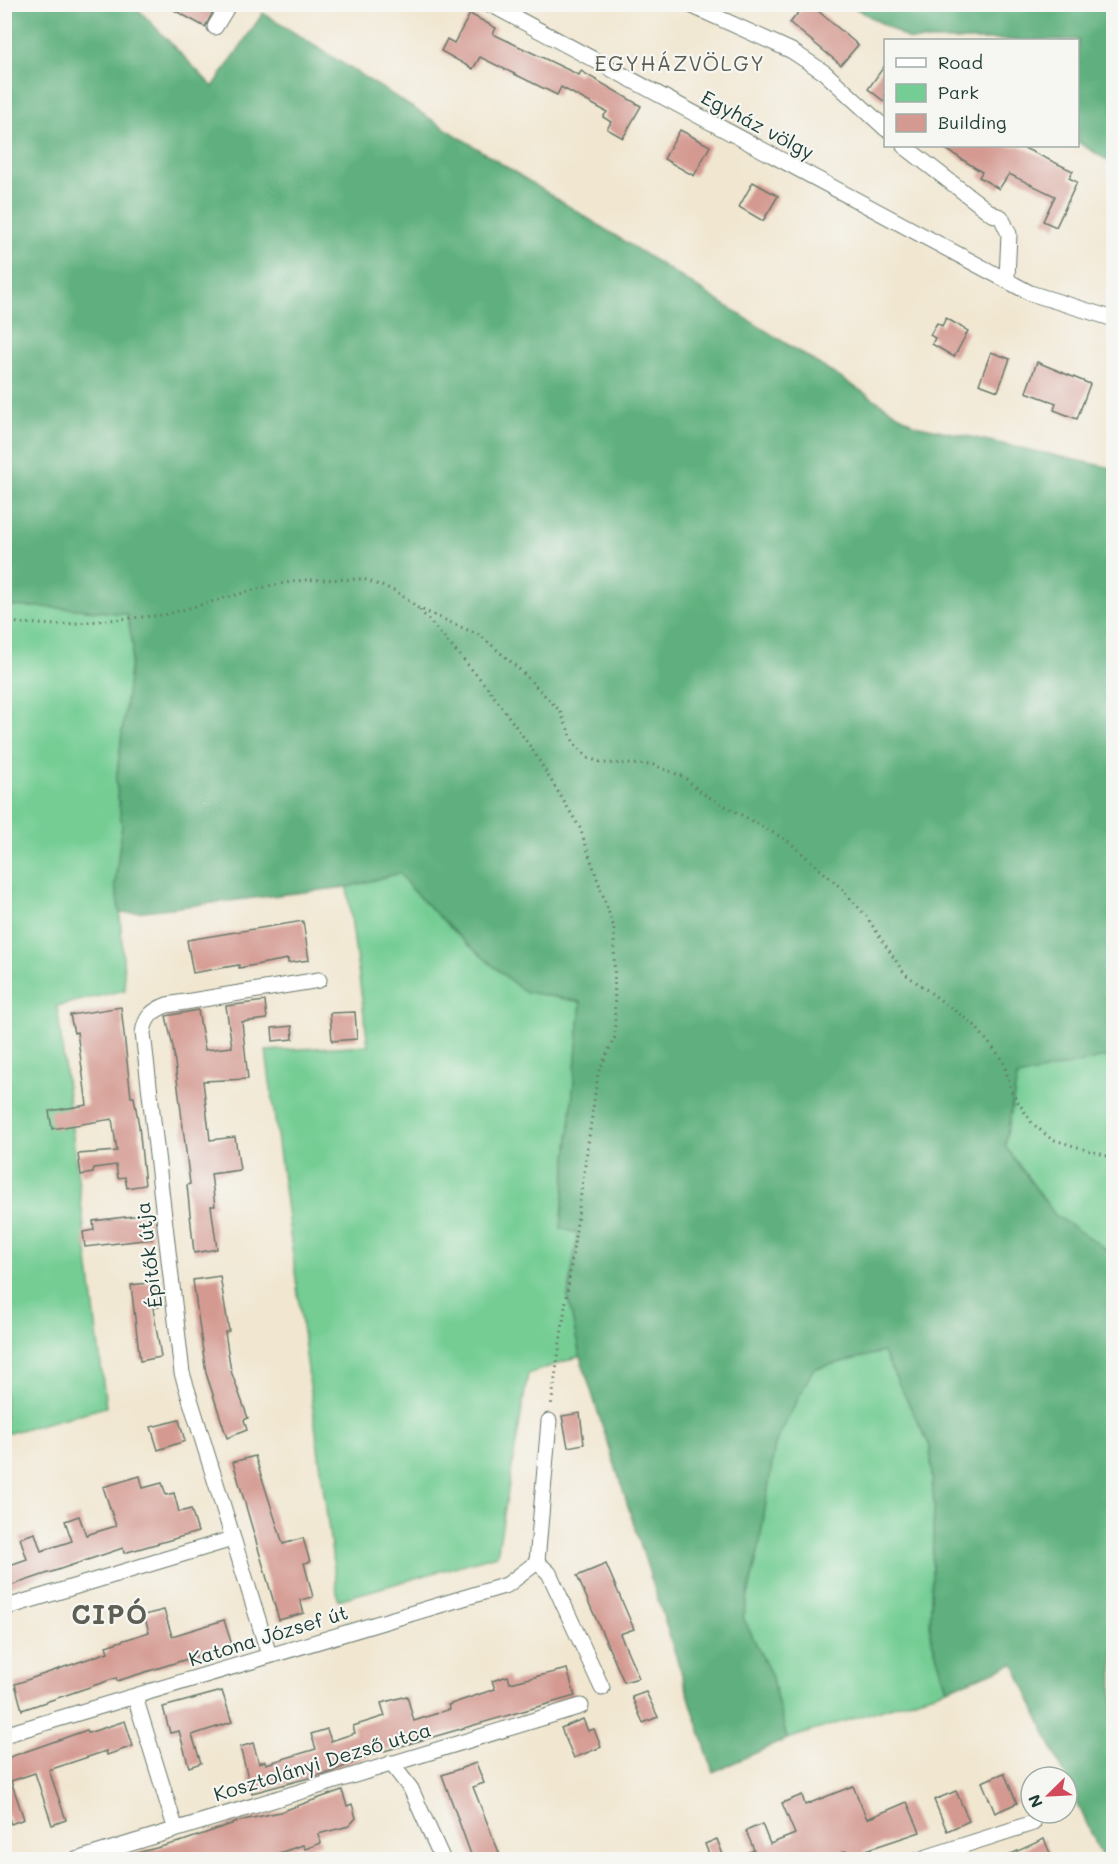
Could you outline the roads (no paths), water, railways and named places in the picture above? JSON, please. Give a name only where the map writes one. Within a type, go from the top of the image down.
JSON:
[{"type":"street","points":[[215,27],[228,4]]},
{"type":"street","name":"Egyház völgy","points":[[490,4],[970,262],[1007,278],[1030,293],[1113,319]]},
{"type":"street","points":[[688,4],[792,51],[825,73],[884,128]]},
{"type":"street","points":[[905,147],[992,214],[1001,217],[1009,234],[1007,278]]},
{"type":"street","name":"Építők útja","points":[[268,1655],[182,1373],[143,1033],[144,1022],[150,1014],[167,1005],[319,980]]},
{"type":"street","points":[[549,1421],[537,1562],[549,1573],[602,1688]]},
{"type":"street","points":[[4,1608],[232,1539]]},
{"type":"street","name":"Katona József út","points":[[4,1735],[507,1585],[537,1562]]},
{"type":"street","points":[[135,1697],[175,1827]]},
{"type":"street","name":"Kosztolányi Dezső utca","points":[[75,1860],[175,1827],[581,1706]]},
{"type":"street","points":[[391,1763],[411,1789],[443,1860]]},
{"type":"street","points":[[918,1860],[1026,1825]]},
{"type":"district","name":"EGYHÁZVÖLGY","points":[[680,62]]},
{"type":"district","name":"CIPÓ","points":[[110,1614]]}]
